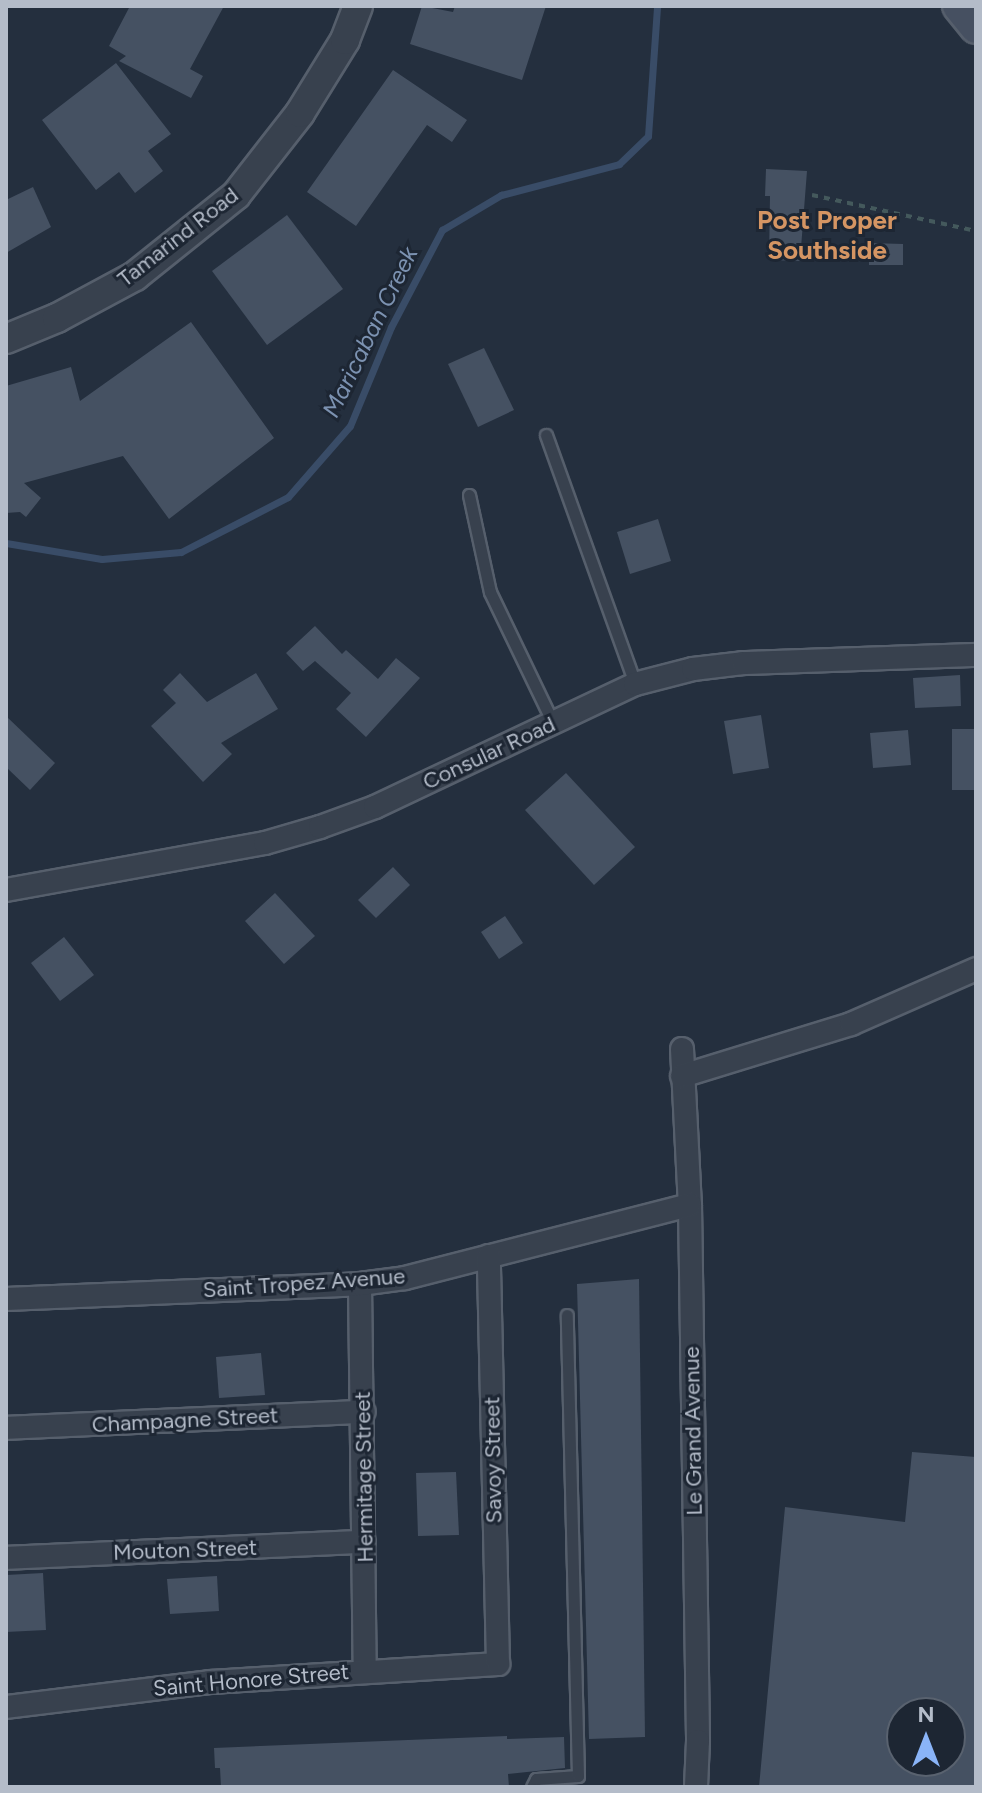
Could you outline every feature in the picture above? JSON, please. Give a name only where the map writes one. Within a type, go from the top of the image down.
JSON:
[{"type":"main road","points":[[958,6],[976,28]]},
{"type":"street","name":"Tamarind Road","points":[[6,339],[57,318],[135,276],[236,195],[300,113],[345,40],[358,6]]},
{"type":"street","name":"Consular Road","points":[[6,890],[265,843],[320,827],[375,807],[635,684],[693,669],[743,663],[976,655]]},
{"type":"street","points":[[682,1076],[851,1024],[976,969]]},
{"type":"street","name":"Le Grand Avenue","points":[[682,1049],[690,1205],[698,1741],[696,1787]]},
{"type":"street","name":"Saint Tropez Avenue","points":[[6,1299],[360,1284],[405,1278],[690,1205]]},
{"type":"street","name":"Savoy Street","points":[[489,1256],[498,1664]]},
{"type":"street","name":"Hermitage Street","points":[[360,1284],[365,1670]]},
{"type":"street","name":"Champagne Street","points":[[6,1428],[364,1412]]},
{"type":"street","name":"Mouton Street","points":[[6,1558],[364,1542]]},
{"type":"street","name":"Saint Honore Street","points":[[6,1707],[210,1682],[498,1664]]},
{"type":"lane","points":[[546,435],[635,684]]},
{"type":"lane","points":[[469,495],[490,592],[553,723]]},
{"type":"lane","points":[[532,1787],[536,1779],[578,1776],[567,1315]]},
{"type":"path","points":[[812,195],[976,231]]},
{"type":"building","points":[[130,6],[224,6],[190,69],[203,76],[191,98],[119,61],[126,56],[109,46]]},
{"type":"building","points":[[422,6],[453,12],[455,6],[546,6],[522,80],[410,44]]},
{"type":"building","points":[[116,63],[171,134],[148,151],[163,171],[135,193],[119,172],[96,190],[42,120]]},
{"type":"building","points":[[393,70],[467,120],[452,142],[427,125],[356,226],[307,192]]},
{"type":"building","points":[[766,169],[807,171],[800,261],[769,260],[770,196],[765,196]]},
{"type":"building","points":[[33,187],[51,227],[6,253],[6,200]]},
{"type":"building","points":[[287,215],[343,289],[267,345],[212,271]]},
{"type":"building","points":[[869,243],[903,244],[903,265],[869,265]]},
{"type":"building","points":[[191,322],[274,438],[169,519],[123,456],[24,483],[41,498],[26,517],[20,512],[6,513],[6,386],[71,367],[80,401]]},
{"type":"building","points":[[484,348],[514,410],[478,427],[448,364]]},
{"type":"building","points":[[658,519],[671,561],[630,574],[617,532]]},
{"type":"building","points":[[315,626],[342,654],[346,650],[378,679],[396,658],[420,678],[366,737],[336,709],[351,693],[315,661],[303,671],[286,653]]},
{"type":"building","points":[[180,673],[207,702],[256,673],[278,709],[221,743],[232,754],[203,782],[151,726],[176,703],[163,690]]},
{"type":"building","points":[[960,675],[961,706],[915,708],[913,678]]},
{"type":"building","points":[[761,715],[769,768],[733,774],[724,721]]},
{"type":"building","points":[[6,716],[55,763],[30,790],[6,767]]},
{"type":"building","points":[[952,729],[976,729],[976,790],[952,790]]},
{"type":"building","points":[[908,730],[911,765],[873,768],[870,733]]},
{"type":"building","points":[[566,773],[635,847],[594,885],[525,810]]},
{"type":"building","points":[[393,867],[410,885],[376,918],[358,900]]},
{"type":"building","points":[[275,893],[315,936],[284,964],[245,921]]},
{"type":"building","points":[[505,916],[523,943],[499,959],[481,932]]},
{"type":"building","points":[[64,937],[94,975],[60,1001],[31,963]]},
{"type":"building","points":[[639,1279],[645,1737],[589,1739],[577,1284]]},
{"type":"building","points":[[261,1353],[265,1395],[219,1398],[216,1357]]},
{"type":"building","points":[[912,1452],[976,1457],[976,1787],[759,1787],[785,1507],[905,1522]]},
{"type":"building","points":[[456,1472],[459,1535],[418,1536],[416,1473]]},
{"type":"building","points":[[43,1573],[46,1630],[6,1632],[6,1575]]},
{"type":"building","points":[[217,1576],[219,1611],[170,1614],[167,1579]]},
{"type":"building","points":[[507,1736],[507,1739],[564,1737],[565,1768],[508,1774],[509,1787],[221,1787],[220,1768],[215,1768],[214,1748]]},
{"type":"waterway","name":"Maricaban Creek","points":[[6,543],[102,559],[181,552],[288,497],[350,426],[391,327],[442,230],[501,195],[619,164],[648,136],[657,6]]},
{"type":"district","name":"Post Proper Southside","points":[[827,236]]}]
